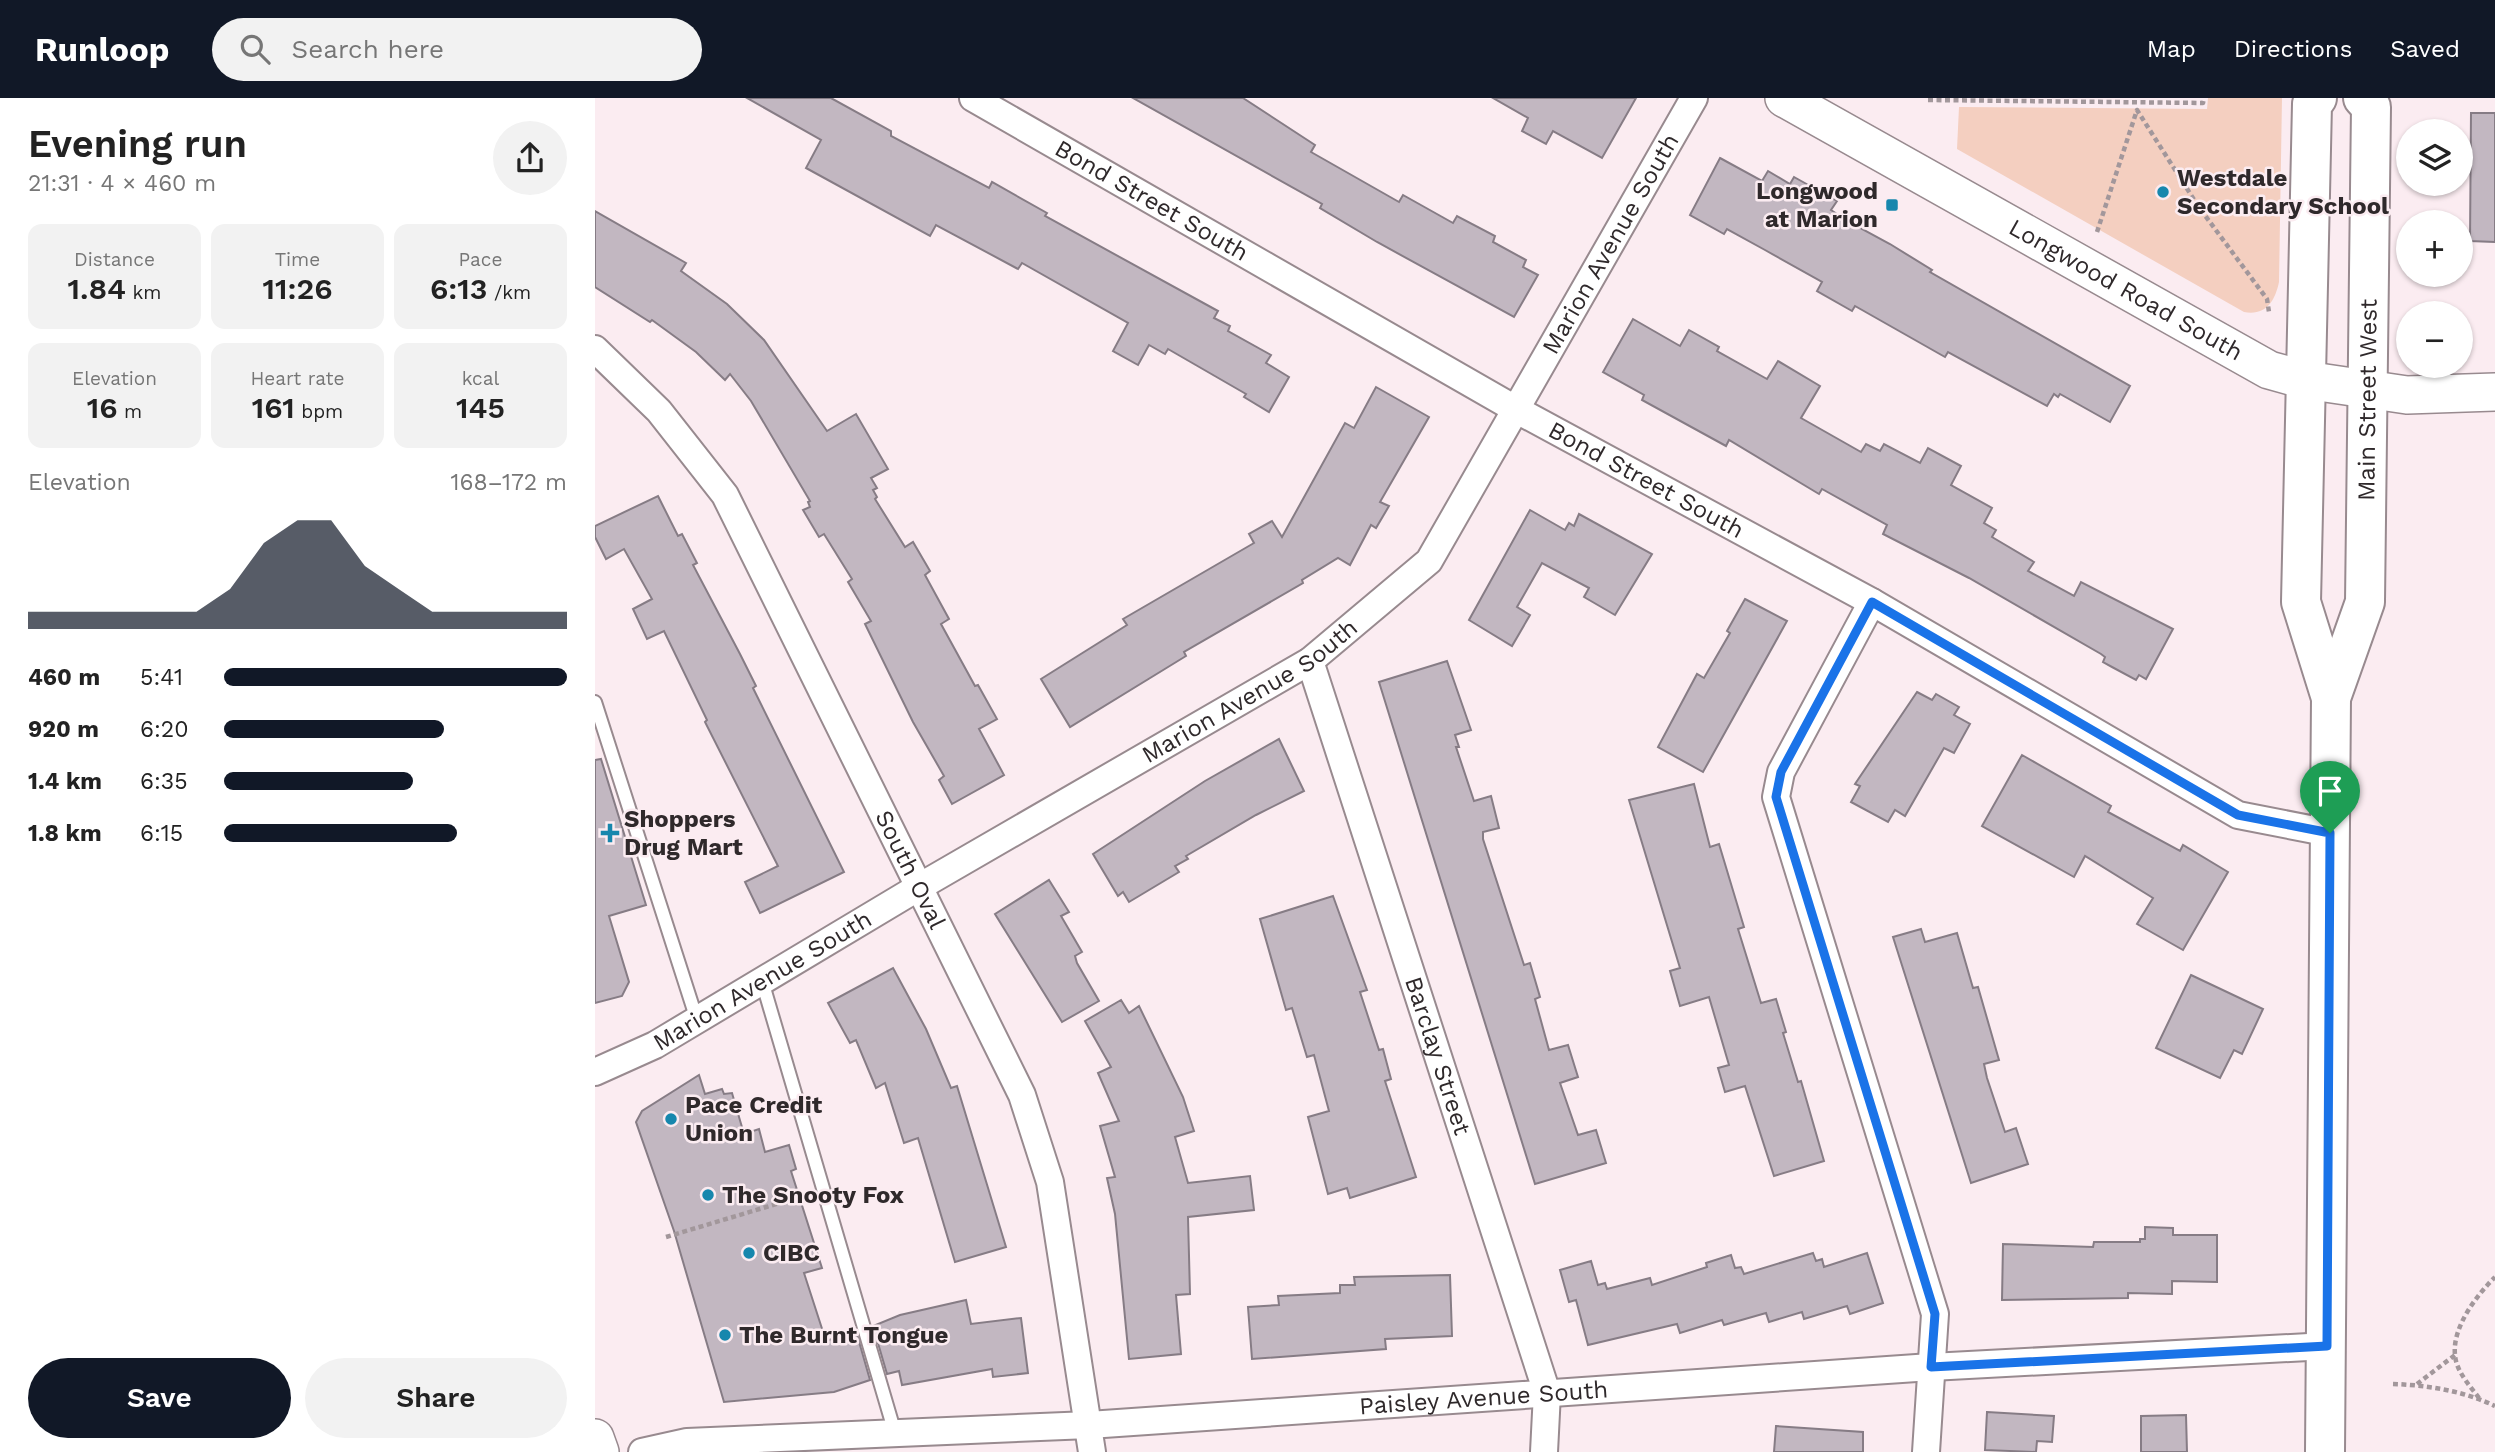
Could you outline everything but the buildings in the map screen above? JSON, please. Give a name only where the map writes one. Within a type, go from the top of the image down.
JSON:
[{"type":"main road","name":"Main Street West","points":[[2317,98],[2312,104],[2301,602],[2330,698],[2325,1452]]},
{"type":"main road","name":"Main Street West","points":[[2330,698],[2365,602],[2371,107],[2363,98]]},
{"type":"street","name":"Bond Street South","points":[[973,98],[1517,410],[1872,602],[2238,815],[2330,833]]},
{"type":"street","name":"Marion Avenue South","points":[[595,1072],[655,1045],[919,887],[1310,661],[1429,561],[1695,98]]},
{"type":"street","name":"Longwood Road South","points":[[1784,98],[2269,370],[2305,380],[2407,394],[2495,392]]},
{"type":"street","name":"South Oval","points":[[595,349],[659,411],[725,495],[1023,1095],[1050,1182],[1092,1452]]},
{"type":"street","points":[[1872,602],[1781,772],[1776,797],[1935,1314],[1926,1452]]},
{"type":"street","name":"Barclay Street","points":[[1310,661],[1547,1393],[1544,1452]]},
{"type":"street","name":"Paisley Avenue South","points":[[642,1452],[687,1442],[831,1444],[895,1433],[1089,1425],[1931,1367],[2327,1346]]},
{"type":"street","points":[[595,1437],[600,1452]]},
{"type":"lane","points":[[595,702],[697,1020]]},
{"type":"lane","points":[[762,981],[895,1433]]},
{"type":"path","points":[[1929,100],[2203,103],[2204,98]]},
{"type":"path","points":[[2097,232],[2137,110],[2137,102]]},
{"type":"path","points":[[2137,110],[2198,206],[2267,299],[2269,312]]},
{"type":"path","points":[[667,1237],[823,1190]]},
{"type":"path","points":[[2479,1398],[2464,1378],[2455,1354],[2462,1325],[2476,1298],[2495,1277]]},
{"type":"path","points":[[2417,1384],[2455,1354]]},
{"type":"path","points":[[2393,1384],[2417,1384],[2479,1398],[2495,1406]]},
{"type":"shaded area","name":"Westdale Secondary School","points":[[2208,98],[2282,98],[2279,282],[2272,301],[2258,312],[2244,312],[1957,149],[1959,107],[2207,109]]},
{"type":"place","name":"Westdale Secondary School","points":[[2163,192]]},
{"type":"place","name":"Longwood at Marion","points":[[1892,205]]},
{"type":"place","name":"Shoppers Drug Mart","points":[[610,833]]},
{"type":"place","name":"Pace Credit Union","points":[[671,1119]]},
{"type":"place","name":"The Snooty Fox","points":[[708,1195]]},
{"type":"place","name":"CIBC","points":[[749,1253]]},
{"type":"place","name":"The Burnt Tongue","points":[[725,1335]]},
{"type":"route","points":[[1872,602],[2238,815],[2330,833],[2327,1346],[2242,1348],[1931,1367],[1935,1314],[1776,797],[1781,772],[1872,602]]}]
